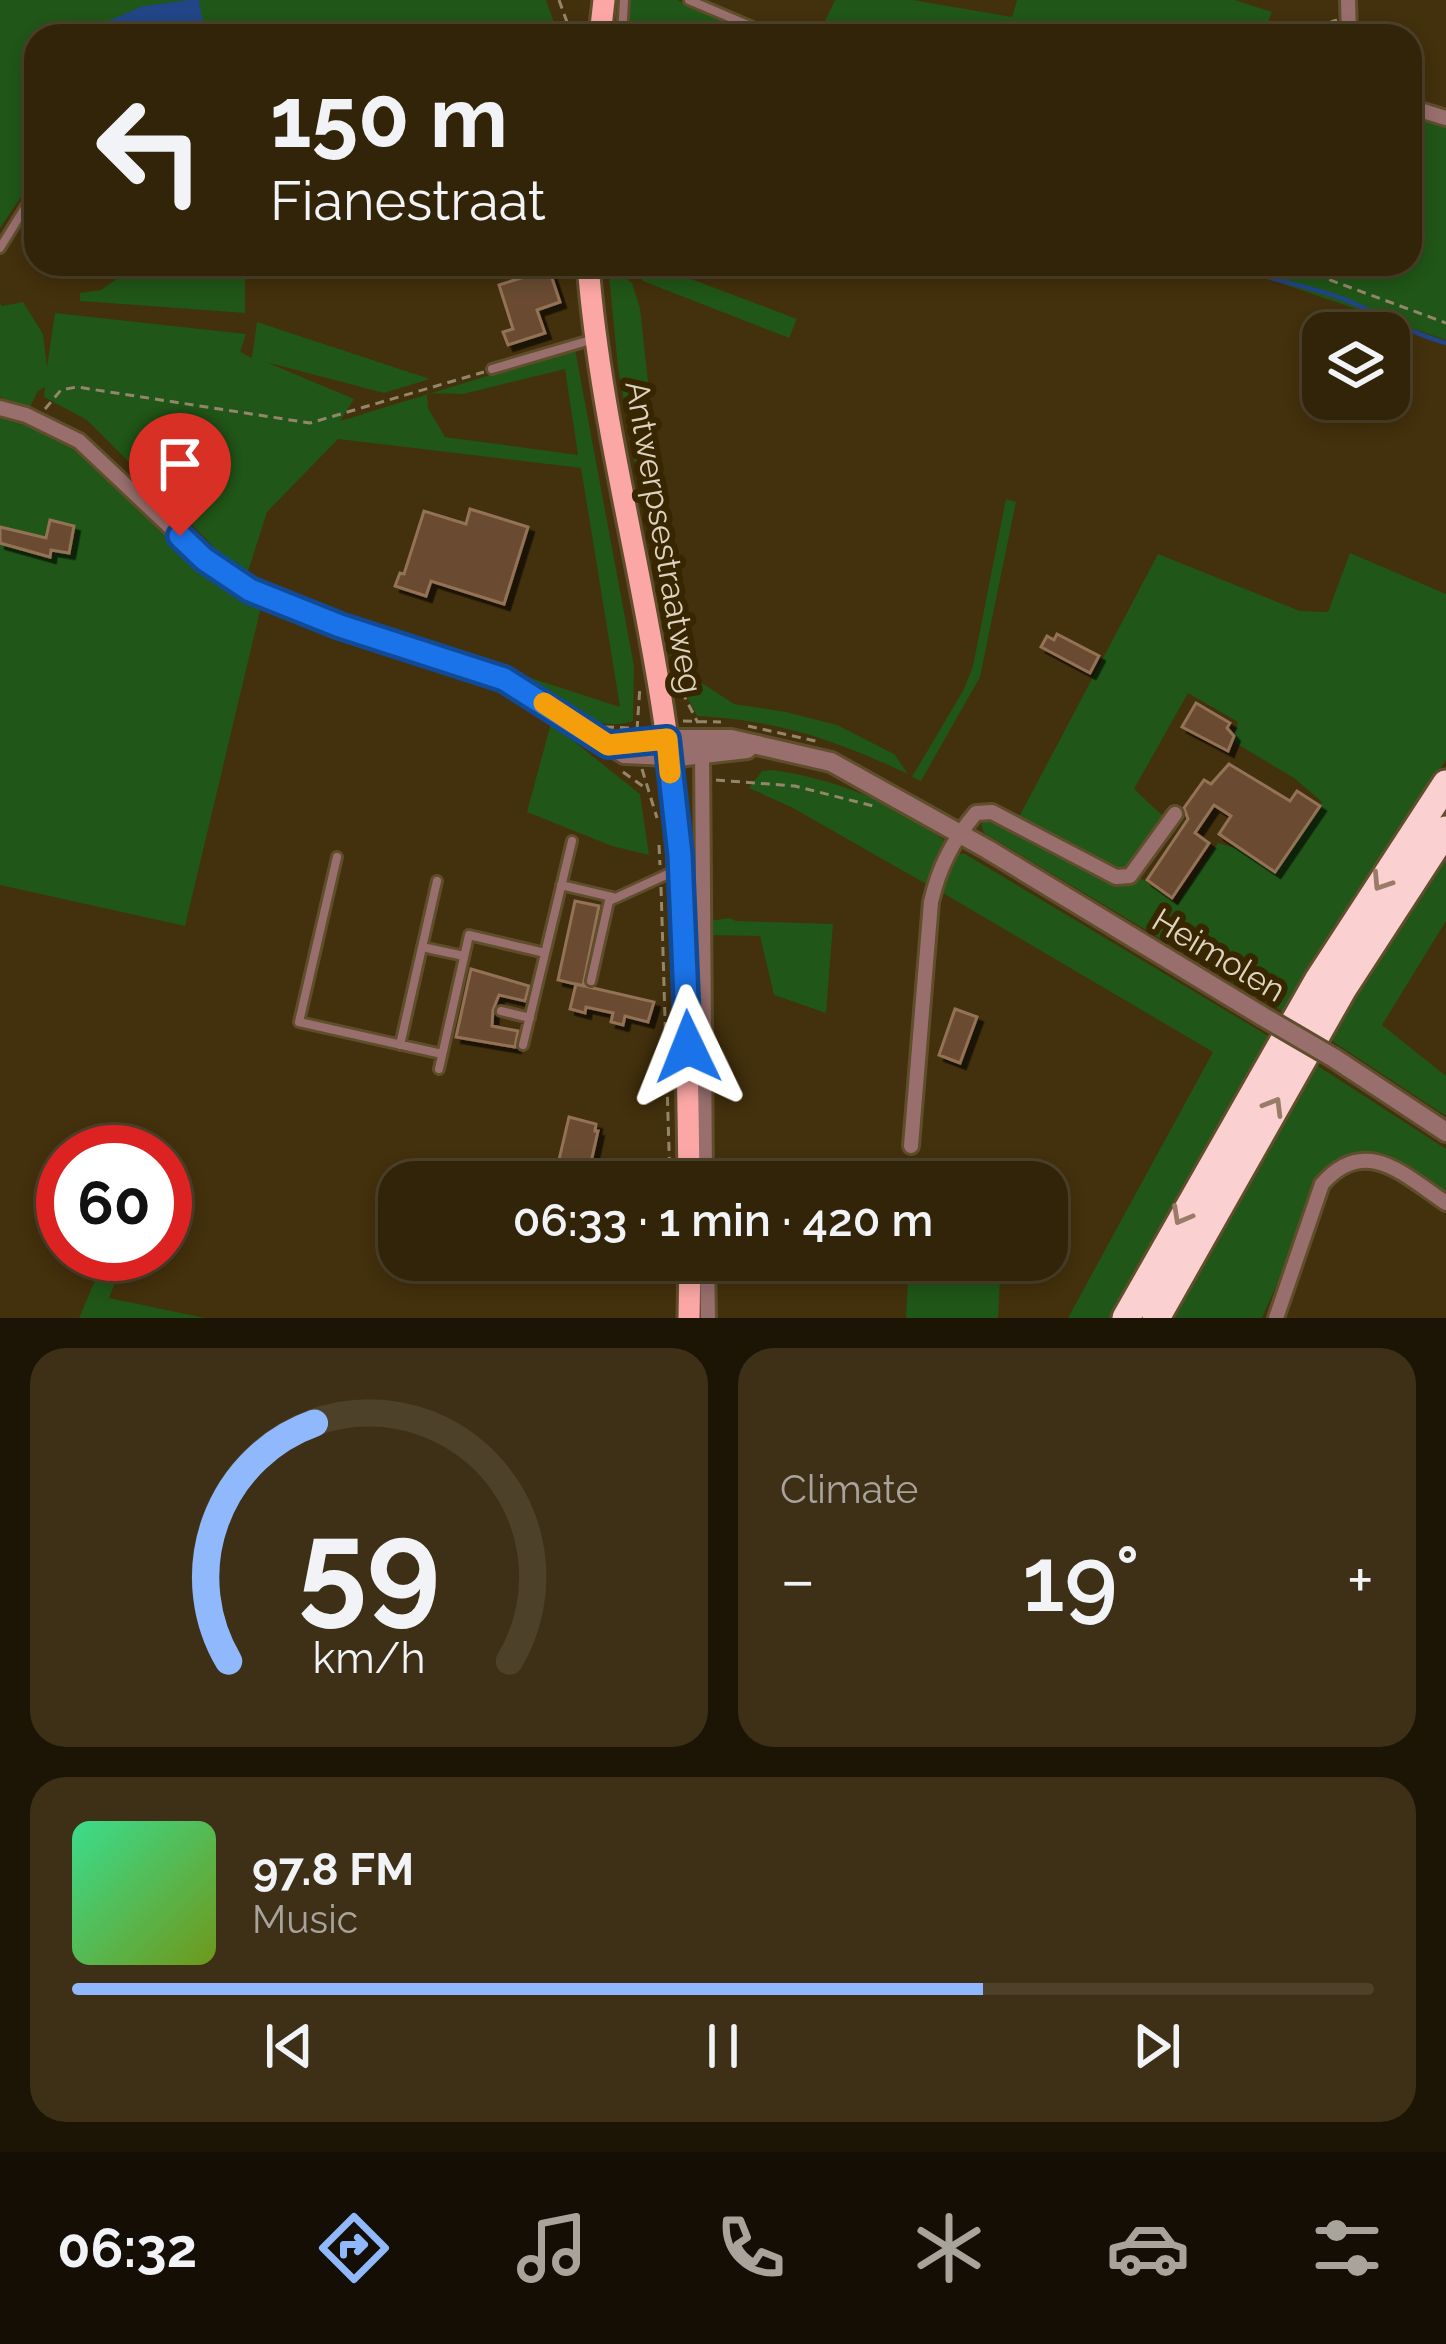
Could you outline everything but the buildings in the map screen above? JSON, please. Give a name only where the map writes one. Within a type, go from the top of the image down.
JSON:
[{"type":"highway","points":[[1126,1318],[1277,1049],[1446,784]]},
{"type":"highway","points":[[1156,1318],[1342,990],[1446,830]]},
{"type":"main road","name":"Antwerpsestraatweg","points":[[589,276],[594,339],[668,749],[670,872],[688,1161]]},
{"type":"main road","points":[[689,1318],[690,1281]]},
{"type":"street","points":[[1348,0],[1348,24]]},
{"type":"street","points":[[0,408],[80,441],[204,559],[250,590],[340,626],[504,679],[624,757],[668,749]]},
{"type":"street","points":[[702,746],[705,1161]]},
{"type":"street","name":"Heimolen","points":[[668,749],[758,747],[831,762],[959,833],[1334,1058],[1446,1132]]},
{"type":"street","points":[[911,1146],[931,902],[937,873],[959,833],[976,813],[992,812],[1116,878],[1130,877],[1175,814]]},
{"type":"street","points":[[1276,1318],[1322,1184],[1337,1167],[1353,1159],[1369,1159],[1446,1203]]},
{"type":"street","points":[[707,1281],[708,1318]]},
{"type":"lane","points":[[689,0],[746,24]]},
{"type":"lane","points":[[0,248],[24,209]]},
{"type":"lane","points":[[492,369],[594,339]]},
{"type":"lane","points":[[523,1045],[572,841]]},
{"type":"lane","points":[[337,857],[299,1022],[442,1054]]},
{"type":"lane","points":[[562,885],[612,897],[670,872]]},
{"type":"lane","points":[[400,1045],[437,881]]},
{"type":"lane","points":[[591,981],[612,897]]},
{"type":"lane","points":[[439,1069],[469,935],[545,953]]},
{"type":"lane","points":[[422,947],[464,956]]},
{"type":"lane","points":[[501,1011],[530,1018]]},
{"type":"path","points":[[1326,24],[1348,17]]},
{"type":"path","points":[[1319,276],[1446,323]]},
{"type":"path","points":[[37,420],[61,390],[77,387],[310,423],[492,369]]},
{"type":"path","points":[[574,722],[637,728]]},
{"type":"path","points":[[705,780],[794,786],[883,809]]},
{"type":"path","points":[[647,788],[658,824]]},
{"type":"path","points":[[659,841],[670,872],[670,1161]]},
{"type":"green space","points":[[0,0],[546,0],[555,24],[24,24],[24,198],[0,228]]},
{"type":"green space","points":[[629,0],[677,0],[735,24],[630,24]]},
{"type":"green space","points":[[835,0],[913,0],[1012,17],[1017,0],[1235,0],[1272,12],[1267,24],[824,24]]},
{"type":"green space","points":[[1422,116],[1446,124],[1446,340],[1410,328],[1410,312],[1365,312],[1261,276],[1422,276]]},
{"type":"green space","points":[[245,276],[245,313],[80,301],[80,293],[101,290],[117,279]]},
{"type":"green space","points":[[609,276],[623,276],[632,283],[640,308],[679,668],[734,704],[837,725],[894,754],[908,774],[806,734],[697,716],[676,676],[668,646],[618,368]]},
{"type":"green space","points":[[639,276],[683,276],[797,319],[789,338]]},
{"type":"green space","points":[[23,302],[43,334],[47,367],[55,313],[246,334],[240,352],[252,358],[257,322],[430,379],[384,393],[266,362],[354,399],[340,421],[427,394],[428,408],[445,437],[578,455],[565,369],[463,394],[431,393],[575,349],[634,666],[633,721],[600,723],[584,718],[509,671],[620,707],[581,468],[338,439],[267,512],[246,578],[209,550],[212,545],[87,420],[44,397],[45,387],[30,407],[0,397],[0,303]]},
{"type":"green space","points":[[0,418],[65,442],[216,578],[261,607],[185,926],[0,885]]},
{"type":"green space","points":[[1006,499],[1016,502],[980,677],[921,781],[912,777],[973,666]]},
{"type":"green space","points":[[1350,553],[1446,594],[1446,760],[1285,1013],[984,833],[981,824],[986,819],[993,821],[1112,882],[1138,876],[1177,904],[1218,843],[1249,852],[1277,871],[1322,802],[1294,778],[1232,741],[1238,722],[1188,693],[1134,789],[1166,819],[1134,867],[1120,874],[1018,819],[1158,554],[1300,611],[1328,612]]},
{"type":"green space","points":[[551,723],[640,794],[649,855],[612,846],[527,812]]},
{"type":"green space","points":[[762,771],[863,794],[927,827],[945,841],[928,885],[749,788]]},
{"type":"green space","points":[[956,854],[965,854],[1270,1037],[1113,1318],[1068,1318],[1213,1052],[938,890]]},
{"type":"green space","points":[[1446,854],[1446,921],[1382,1025],[1446,1076],[1446,1116],[1329,1039]]},
{"type":"green space","points":[[709,921],[833,924],[826,1013],[774,995],[760,936],[707,935]]},
{"type":"green space","points":[[1315,1064],[1446,1149],[1446,1196],[1378,1156],[1350,1157],[1326,1174],[1262,1318],[1171,1318]]},
{"type":"green space","points":[[95,1281],[116,1281],[109,1298],[205,1318],[79,1318]]},
{"type":"green space","points":[[908,1281],[1000,1281],[998,1318],[906,1318]]},
{"type":"water","points":[[199,0],[205,24],[101,24],[143,6]]},
{"type":"waterway","points":[[1266,276],[1344,299],[1446,343]]},
{"type":"slow traffic","points":[[544,703],[608,745],[667,739],[670,773]]},
{"type":"route","points":[[180,536],[250,590],[340,626],[504,679],[608,745],[667,739],[680,855],[688,1047]]}]
